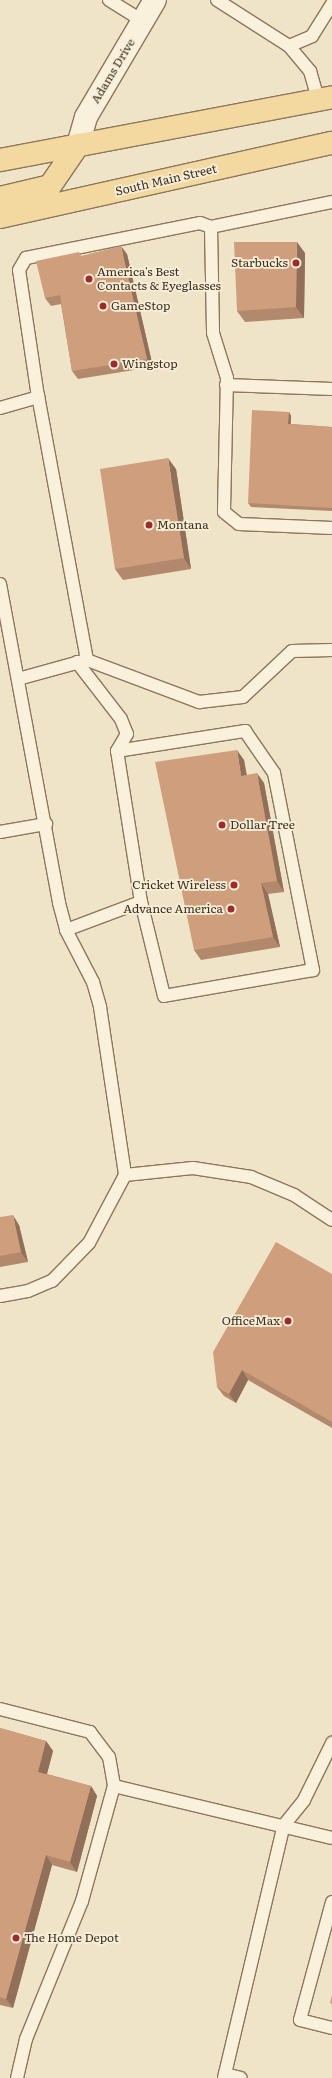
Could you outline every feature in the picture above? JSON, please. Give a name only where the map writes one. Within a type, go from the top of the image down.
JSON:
[{"type":"main road","points":[[0,160],[325,98]]},
{"type":"main road","name":"South Main Street","points":[[0,217],[332,143]]},
{"type":"main road","points":[[0,198],[50,186],[78,145]]},
{"type":"street","name":"Adams Drive","points":[[78,145],[86,117],[155,0]]},
{"type":"lane","points":[[109,0],[143,21]]},
{"type":"lane","points":[[217,0],[289,46],[310,71],[325,98]]},
{"type":"lane","points":[[289,46],[312,36],[332,4]]},
{"type":"lane","points":[[117,751],[245,731],[274,773],[313,970],[164,996],[141,902],[117,751],[128,734],[121,719],[82,661],[19,270],[26,258],[200,223],[211,227],[332,202]]},
{"type":"lane","points":[[211,227],[213,333],[226,385],[224,512],[239,524],[332,528]]},
{"type":"lane","points":[[226,385],[332,389]]},
{"type":"lane","points":[[0,408],[38,395]]},
{"type":"lane","points":[[0,584],[66,930],[93,982],[100,1007],[125,1175],[90,1243],[52,1281],[28,1291],[0,1296]]},
{"type":"lane","points":[[18,679],[82,661],[199,702],[243,698],[292,651],[332,650]]},
{"type":"lane","points":[[0,832],[46,824]]},
{"type":"lane","points":[[66,930],[141,902]]},
{"type":"lane","points":[[125,1175],[193,1168],[251,1177],[294,1195],[332,1220]]},
{"type":"lane","points":[[0,1709],[90,1732],[109,1757],[114,1786],[82,1901],[26,2039],[17,2078]]},
{"type":"lane","points":[[241,2078],[224,2076],[284,1825],[304,1800],[332,1743]]},
{"type":"lane","points":[[114,1786],[284,1825],[332,1838]]},
{"type":"lane","points":[[332,1902],[300,2020],[332,2028]]},
{"type":"building","points":[[234,242],[297,242],[296,307],[237,311]]},
{"type":"building","points":[[121,246],[147,359],[72,371],[60,295],[45,298],[36,261],[79,252],[81,256]]},
{"type":"building","points":[[252,410],[289,412],[288,424],[332,427],[332,508],[248,503]]},
{"type":"building","name":"Montana","points":[[168,458],[184,558],[115,569],[100,469]]},
{"type":"building","points":[[237,750],[241,776],[257,773],[277,881],[261,883],[273,937],[194,950],[155,762]]},
{"type":"building","points":[[13,1215],[21,1252],[0,1256],[0,1217]]},
{"type":"building","name":"OfficeMax","points":[[276,1242],[332,1274],[332,1422],[242,1370],[229,1394],[217,1387],[213,1352]]},
{"type":"building","name":"The Home Depot","points":[[0,1728],[46,1741],[38,1772],[91,1786],[70,1862],[46,1855],[6,1999],[0,1997]]},
{"type":"place","name":"Starbucks","points":[[296,263]]},
{"type":"place","name":"America's Best Contacts & Eyeglasses","points":[[89,279]]},
{"type":"place","name":"GameStop","points":[[103,306]]},
{"type":"place","name":"Wingstop","points":[[114,364]]},
{"type":"place","name":"Montana","points":[[149,525]]},
{"type":"place","name":"Dollar Tree","points":[[222,825]]},
{"type":"place","name":"Cricket Wireless","points":[[234,885]]},
{"type":"place","name":"Advance America","points":[[231,909]]},
{"type":"place","name":"OfficeMax","points":[[288,1321]]},
{"type":"place","name":"The Home Depot","points":[[16,1938]]}]
